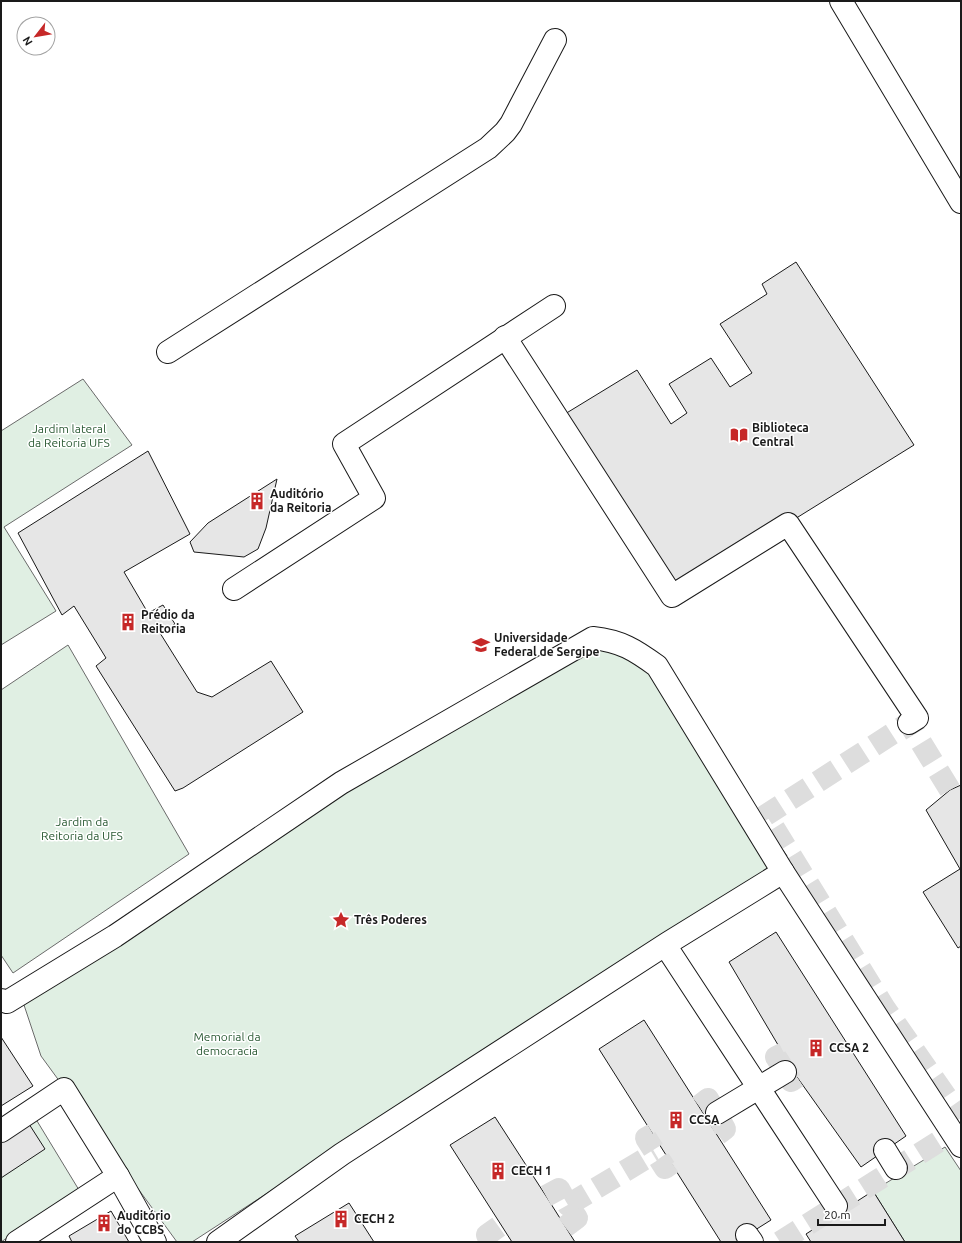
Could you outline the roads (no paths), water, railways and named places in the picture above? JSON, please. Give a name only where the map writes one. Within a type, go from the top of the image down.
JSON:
[{"type":"street","points":[[841,1],[961,202]]},
{"type":"street","points":[[168,352],[488,148],[505,132],[511,124],[555,40]]},
{"type":"street","points":[[234,589],[374,498],[344,444],[554,306]]},
{"type":"street","points":[[505,337],[672,596],[788,524],[917,718],[909,723]]},
{"type":"street","points":[[1,1000],[7,1002],[114,936],[341,782],[593,638],[612,640],[633,649],[657,666],[783,872],[961,1146]]},
{"type":"street","points":[[218,1242],[342,1154],[668,943],[783,872]]},
{"type":"street","points":[[671,954],[836,1206]]},
{"type":"street","points":[[717,1113],[785,1072]]},
{"type":"street","points":[[1,1131],[64,1089],[118,1176],[155,1242]]},
{"type":"street","points":[[17,1242],[118,1176]]},
{"type":"tunnel","points":[[950,790],[909,723],[766,815],[884,1007],[961,1118]]},
{"type":"tunnel","points":[[784,1053],[776,1057],[791,1081],[797,1077]]},
{"type":"tunnel","points":[[699,1106],[708,1099],[725,1129],[717,1135]]},
{"type":"tunnel","points":[[653,1134],[646,1138],[665,1168],[672,1163]]},
{"type":"tunnel","points":[[780,1242],[941,1140]]},
{"type":"tunnel","points":[[546,1196],[559,1189],[568,1205],[655,1153]]},
{"type":"tunnel","points":[[565,1227],[577,1218],[568,1205]]},
{"type":"tunnel","points":[[490,1242],[487,1235],[501,1225]]},
{"type":"place","name":"Biblioteca Central","points":[[739,435]]},
{"type":"place","name":"Auditório da Reitoria","points":[[257,501]]},
{"type":"place","name":"Prédio da Reitoria","points":[[128,622]]},
{"type":"place","name":"Universidade Federal de Sergipe","points":[[481,645]]},
{"type":"place","name":"Três Poderes","points":[[341,920]]},
{"type":"place","name":"CCSA 2","points":[[816,1048]]},
{"type":"place","name":"CCSA","points":[[676,1120]]},
{"type":"place","name":"CECH 1","points":[[498,1171]]},
{"type":"place","name":"CECH 2","points":[[341,1219]]},
{"type":"place","name":"Auditório do CCBS","points":[[104,1223]]},
{"type":"park label","name":"Jardim lateral da Reitoria UFS","points":[[69,436]]},
{"type":"park label","name":"Jardim da Reitoria da UFS","points":[[82,829]]},
{"type":"park label","name":"Memorial da democracia","points":[[227,1044]]}]
